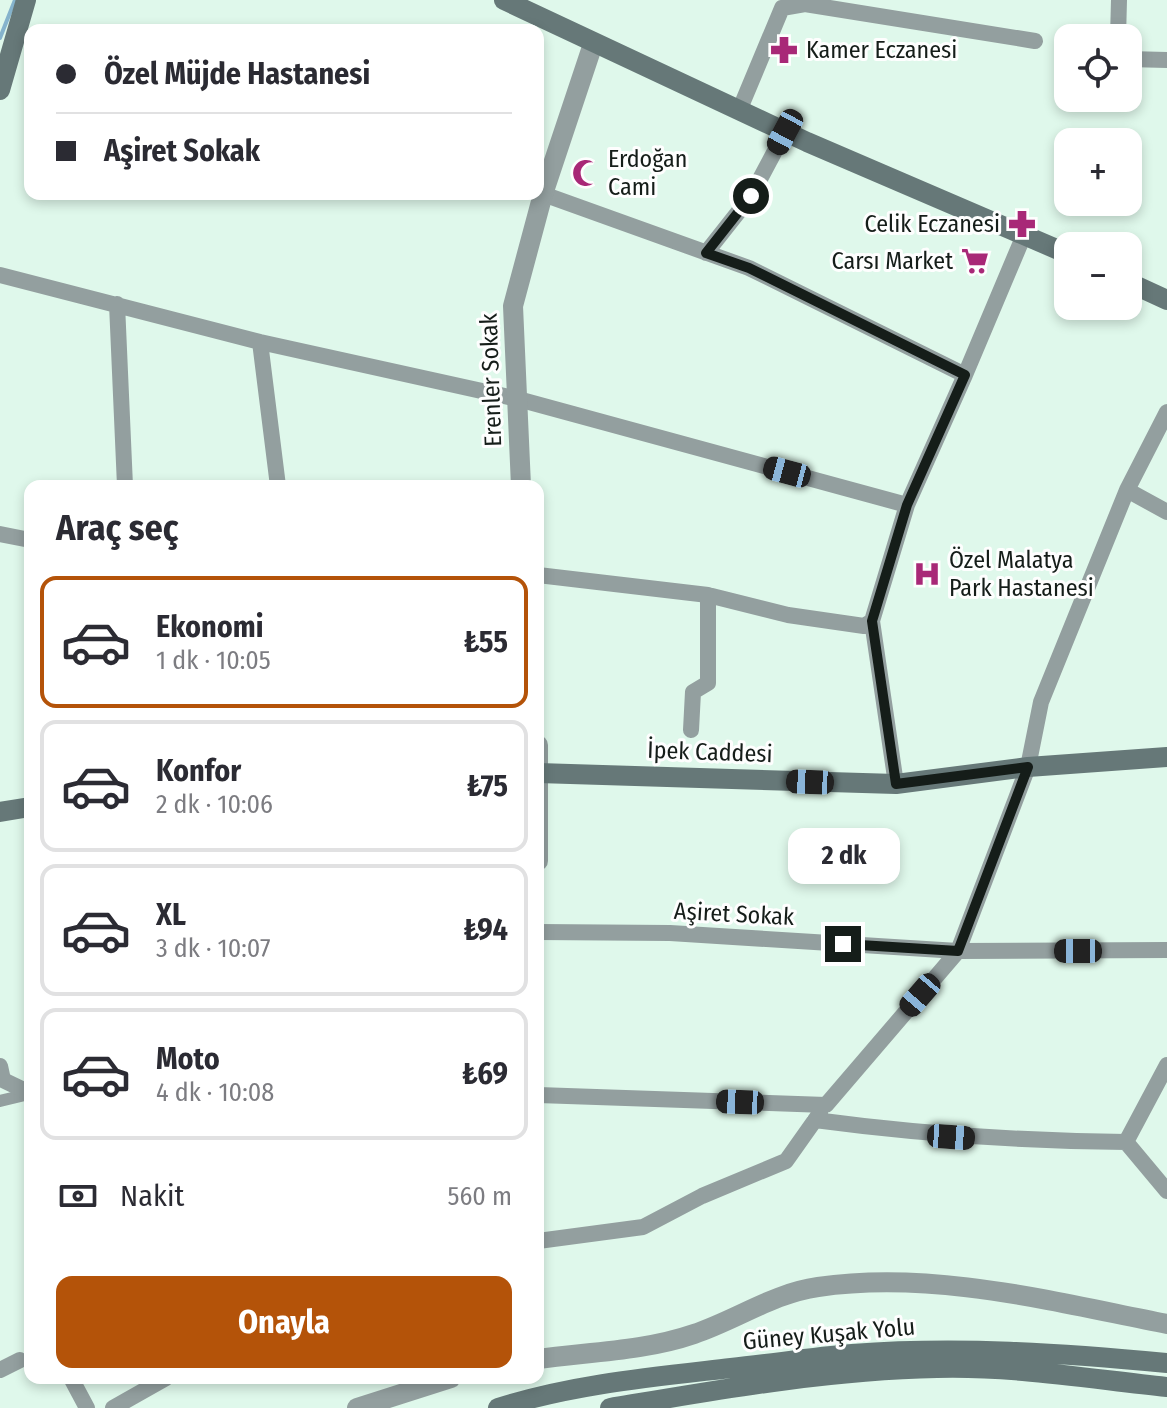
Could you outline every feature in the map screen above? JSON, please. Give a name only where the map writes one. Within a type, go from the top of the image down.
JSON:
[{"type":"main road","points":[[0,90],[26,0]]},
{"type":"main road","points":[[504,0],[785,132],[1054,248]]},
{"type":"main road","points":[[1142,288],[1167,300]]},
{"type":"main road","name":"İpek Caddesi","points":[[544,773],[896,784],[1028,767],[1167,757]]},
{"type":"main road","points":[[0,812],[24,808]]},
{"type":"main road","name":"Güney Kuşak Yolu","points":[[498,1408],[565,1390],[641,1378],[851,1354],[966,1350],[1071,1354],[1167,1363]]},
{"type":"main road","name":"Güney Kuşak Yolu","points":[[610,1408],[850,1374],[937,1368],[1036,1371],[1167,1387]]},
{"type":"street","points":[[1118,24],[1119,0]]},
{"type":"street","points":[[739,111],[782,8],[789,5],[805,4],[1035,41]]},
{"type":"street","name":"Erenler Sokak","points":[[544,191],[593,44]]},
{"type":"street","points":[[1142,59],[1167,60]]},
{"type":"street","points":[[706,253],[751,196],[785,132]]},
{"type":"street","points":[[544,194],[749,268],[965,375]]},
{"type":"street","name":"Erenler Sokak","points":[[521,480],[513,306],[541,200]]},
{"type":"street","points":[[896,784],[872,621],[907,505],[1024,235]]},
{"type":"street","points":[[0,275],[260,342],[518,399],[907,505]]},
{"type":"street","points":[[117,304],[125,480]]},
{"type":"street","points":[[260,342],[277,480]]},
{"type":"street","points":[[544,1240],[643,1227],[702,1196],[786,1161],[826,1105],[958,951],[1028,767],[1041,702],[1127,490],[1167,412]]},
{"type":"street","points":[[1127,490],[1167,512]]},
{"type":"street","points":[[0,534],[24,539]]},
{"type":"street","points":[[544,576],[708,595],[788,615],[864,626],[872,621]]},
{"type":"street","points":[[691,730],[693,692],[708,683],[708,595]]},
{"type":"street","name":"Aşiret Sokak","points":[[544,932],[670,933],[958,951],[1167,950]]},
{"type":"street","points":[[1126,1142],[1167,1065]]},
{"type":"street","points":[[0,1066],[3,1080],[24,1090]]},
{"type":"street","points":[[0,1101],[24,1095]]},
{"type":"street","points":[[544,1095],[826,1105]]},
{"type":"street","points":[[815,1120],[935,1136],[1126,1142],[1167,1191]]},
{"type":"street","points":[[544,1358],[693,1334],[786,1295],[814,1287],[853,1283],[938,1286],[1031,1298],[1167,1324]]},
{"type":"street","points":[[0,1370],[24,1358]]},
{"type":"street","points":[[74,1384],[87,1408]]},
{"type":"street","points":[[113,1408],[155,1384]]},
{"type":"street","points":[[357,1408],[432,1384]]},
{"type":"waterway","points":[[0,38],[15,0]]},
{"type":"place","name":"Kamer Eczanesi","points":[[784,50]]},
{"type":"place","name":"Erdoğan Cami","points":[[586,173]]},
{"type":"place","name":"Celik Eczanesi","points":[[1022,224]]},
{"type":"place","name":"Carsı Market","points":[[975,261]]},
{"type":"place","name":"Özel Malatya Park Hastanesi","points":[[927,574]]},
{"type":"route","points":[[751,196],[706,253],[749,268],[965,375],[907,505],[872,621],[896,784],[1028,767],[958,951],[843,944]]}]
